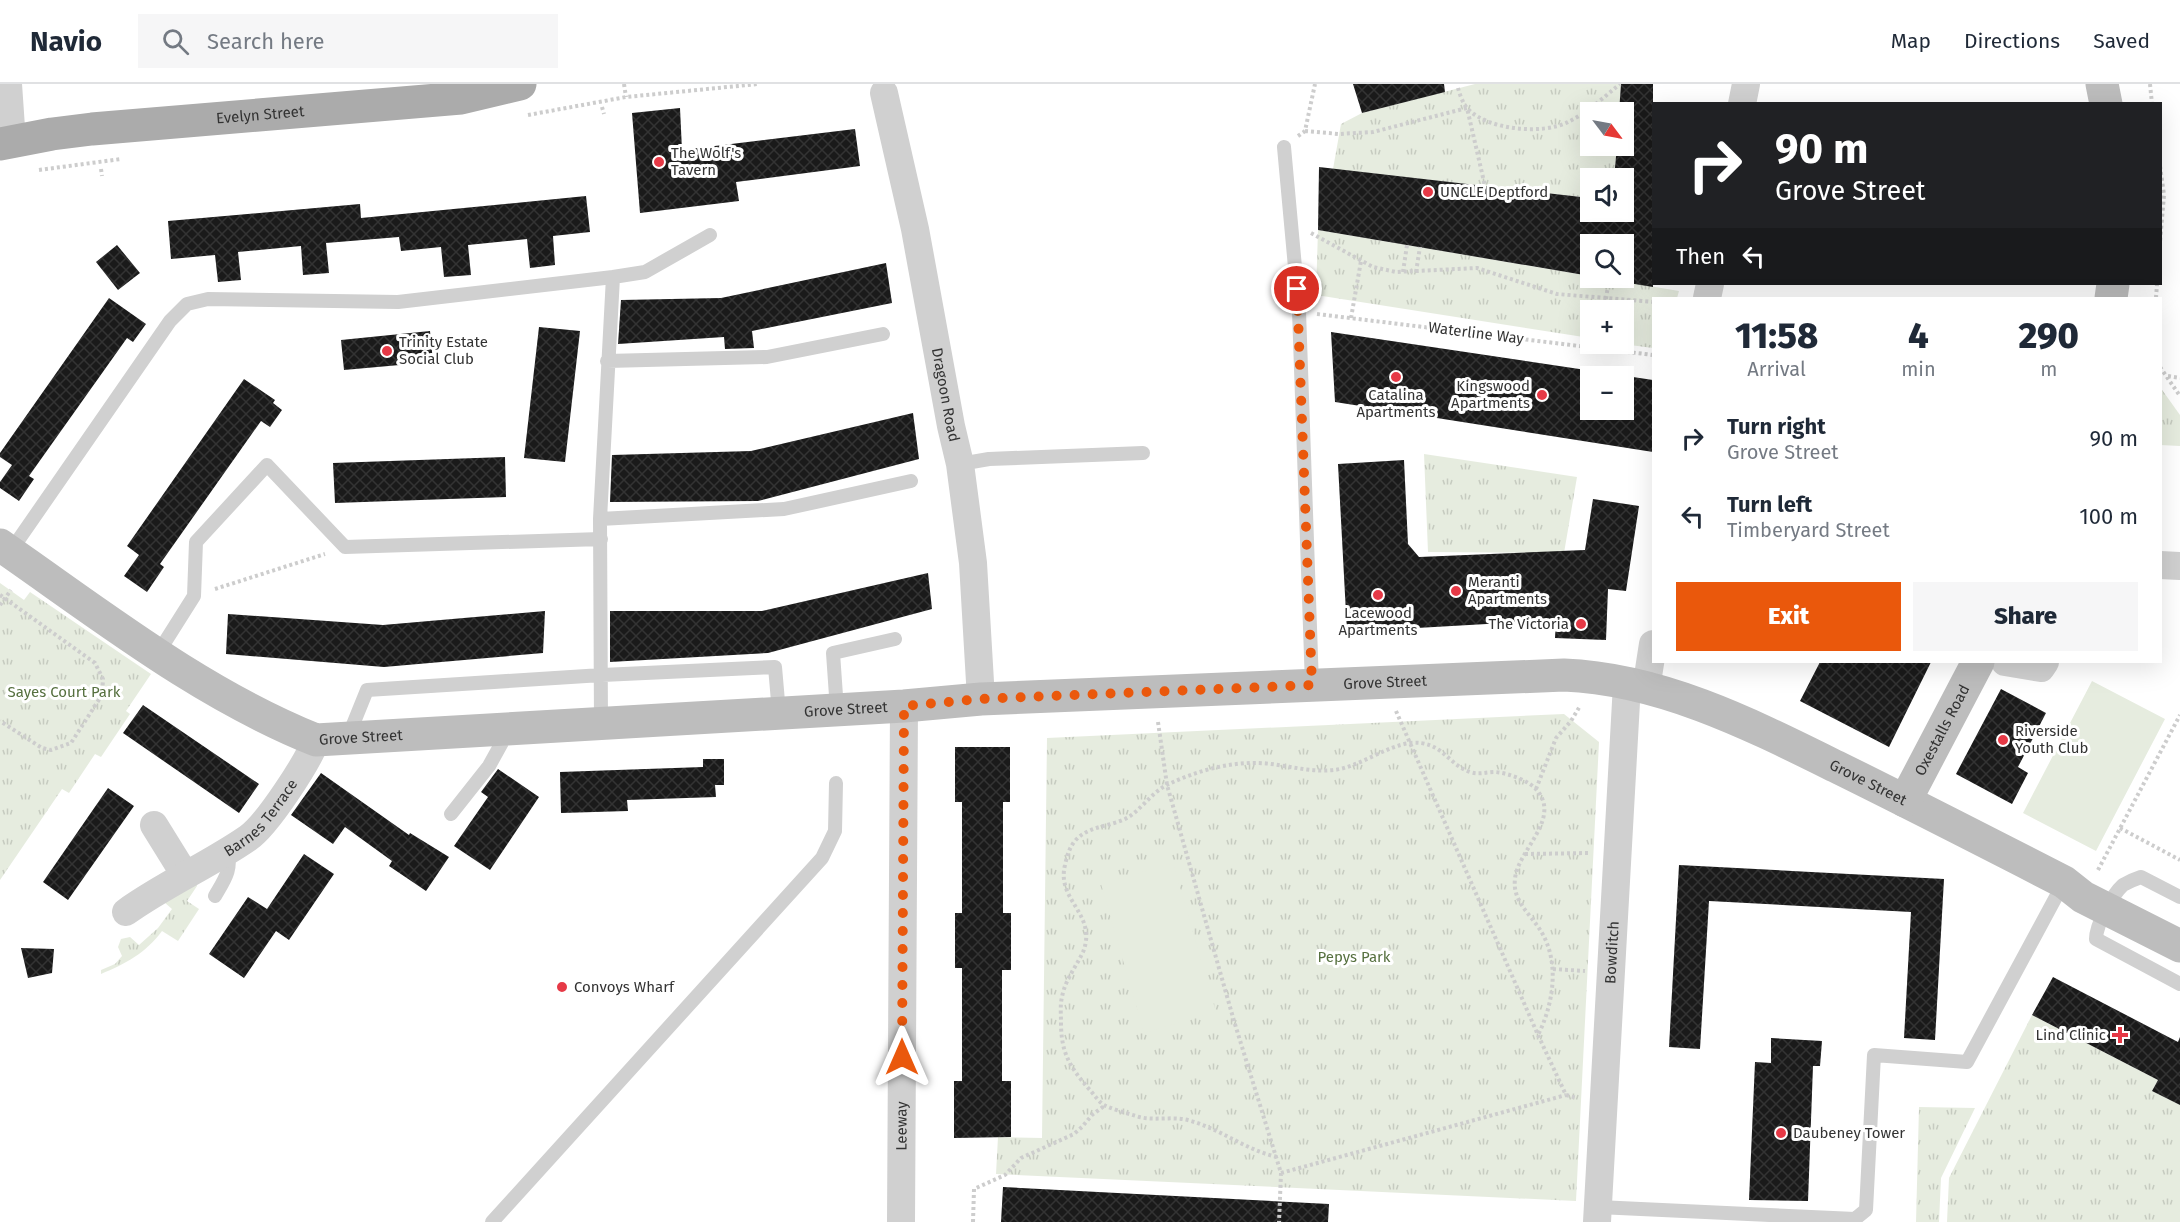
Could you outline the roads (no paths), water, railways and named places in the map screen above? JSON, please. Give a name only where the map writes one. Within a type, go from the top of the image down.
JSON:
[{"type":"main road","name":"Evelyn Street","points":[[6,143],[92,129],[520,84]]},
{"type":"main road","points":[[2102,84],[2106,102]]},
{"type":"main road","name":"Grove Street","points":[[5,549],[215,690],[277,724],[316,740],[904,706],[981,699],[1564,675],[1593,676],[1699,704],[1767,733],[2064,882],[2083,897],[2180,946]]},
{"type":"main road","name":"Oxestalls Road","points":[[1905,801],[1977,663]]},
{"type":"street","points":[[6,143],[8,84]]},
{"type":"street","points":[[1742,102],[1746,84]]},
{"type":"street","name":"Dragoon Road","points":[[884,93],[915,229],[960,464],[973,563],[981,699]]},
{"type":"street","points":[[2162,565],[2180,566]]},
{"type":"street","name":"Bowditch","points":[[1597,1215],[1618,853],[1637,686],[1652,647]]},
{"type":"street","points":[[2010,663],[2042,668],[2044,663]]},
{"type":"street","name":"Leeway","points":[[901,1222],[904,706]]},
{"type":"street","name":"Barnes Terrace","points":[[126,912],[154,892],[226,851],[259,829],[306,762],[316,740]]},
{"type":"street","points":[[154,825],[185,875]]},
{"type":"lane","points":[[1284,147],[1299,311],[1312,685]]},
{"type":"lane","points":[[5,549],[170,321],[187,304],[208,299],[398,302],[613,277],[645,272],[710,235]]},
{"type":"lane","points":[[601,724],[600,519],[613,277]]},
{"type":"lane","points":[[607,361],[767,357],[883,334]]},
{"type":"lane","points":[[960,464],[989,459],[1143,453]]},
{"type":"lane","points":[[158,653],[195,596],[196,542],[267,465],[345,547],[601,539]]},
{"type":"lane","points":[[600,519],[784,509],[911,481]]},
{"type":"lane","points":[[837,710],[832,653],[895,639]]},
{"type":"lane","points":[[348,737],[368,690],[602,675],[775,667],[779,713]]},
{"type":"lane","points":[[451,814],[489,766],[510,728]]},
{"type":"lane","points":[[492,1222],[822,858],[835,831],[836,783]]},
{"type":"lane","points":[[215,896],[228,870],[229,857],[226,851]]},
{"type":"lane","points":[[2180,897],[2141,877],[2124,885],[2106,909],[2096,928],[2096,939],[2180,984]]},
{"type":"lane","points":[[1597,1215],[1855,1219],[1866,1210],[1874,1054],[1967,1062],[2064,882]]},
{"type":"place","name":"The Wolf's Tavern","points":[[659,162]]},
{"type":"place","name":"UNCLE Deptford","points":[[1428,192]]},
{"type":"place","name":"Trinity Estate Social Club","points":[[387,351]]},
{"type":"place","name":"Catalina Apartments","points":[[1396,377]]},
{"type":"place","name":"Kingswood Apartments","points":[[1542,395]]},
{"type":"place","name":"Meranti Apartments","points":[[1456,591]]},
{"type":"place","name":"Lacewood Apartments","points":[[1378,595]]},
{"type":"place","name":"The Victoria","points":[[1581,624]]},
{"type":"place","name":"Riverside Youth Club","points":[[2003,740]]},
{"type":"place","name":"Convoys Wharf","points":[[562,987]]},
{"type":"place","name":"Lind Clinic","points":[[2120,1035]]},
{"type":"place","name":"Daubeney Tower","points":[[1781,1133]]},
{"type":"park label","name":"Sayes Court Park","points":[[64,692]]},
{"type":"park label","name":"Pepys Park","points":[[1354,957]]}]
